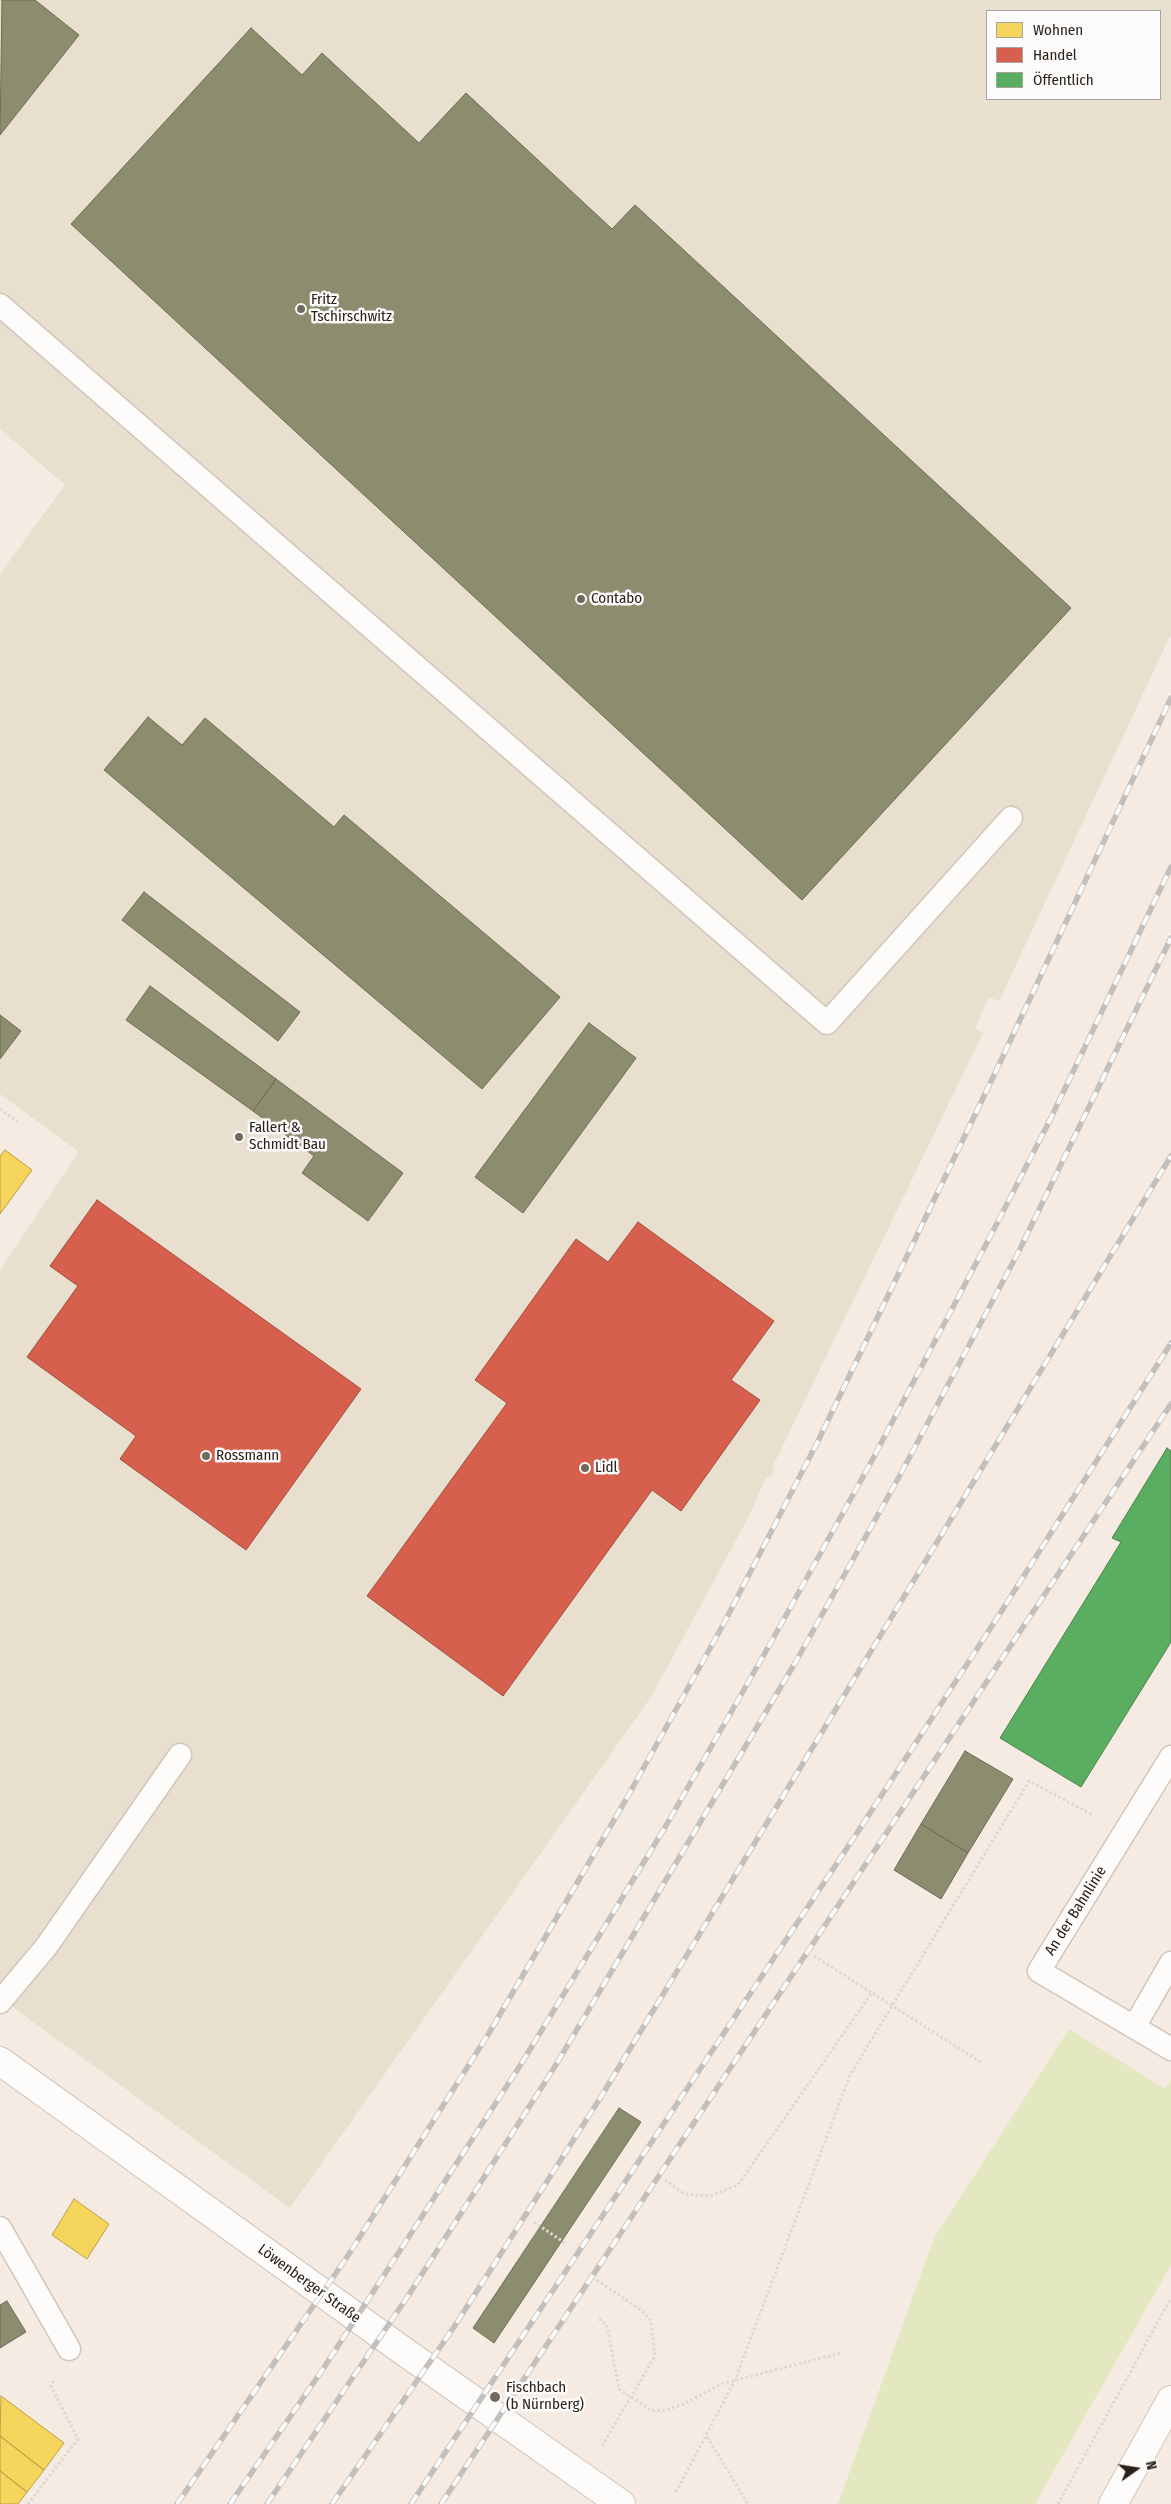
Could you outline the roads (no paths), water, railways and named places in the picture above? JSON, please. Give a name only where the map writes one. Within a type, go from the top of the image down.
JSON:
[{"type":"street","name":"Löwenberger Straße","points":[[0,2061],[402,2350],[621,2504]]},
{"type":"street","points":[[1113,2504],[1171,2400]]},
{"type":"lane","points":[[0,305],[827,1023],[1012,818]]},
{"type":"lane","points":[[0,2002],[46,1947],[180,1755]]},
{"type":"lane","name":"An der Bahnlinie","points":[[1171,1758],[1039,1971],[1171,2049]]},
{"type":"lane","points":[[1134,2027],[1171,1963]]},
{"type":"lane","points":[[0,2228],[69,2348]]},
{"type":"railway","points":[[177,2504],[349,2254],[489,2033],[624,1803],[723,1625],[819,1439],[997,1069],[1171,698]]},
{"type":"railway","points":[[230,2504],[323,2369],[523,2061],[664,1829],[869,1466],[991,1235],[1049,1122],[1171,867]]},
{"type":"railway","points":[[267,2504],[408,2296],[554,2068],[795,1663],[899,1477],[1018,1253],[1171,938]]},
{"type":"railway","points":[[332,2504],[454,2327],[599,2100],[1171,1156]]},
{"type":"railway","points":[[411,2504],[857,1833],[1001,1612],[1171,1343]]},
{"type":"railway","points":[[441,2504],[1171,1404]]},
{"type":"place","name":"Fritz Tschirschwitz","points":[[301,309]]},
{"type":"place","name":"Contabo","points":[[581,599]]},
{"type":"place","name":"Fallert & Schmidt Bau","points":[[239,1137]]},
{"type":"place","name":"Rossmann","points":[[206,1456]]},
{"type":"place","name":"Lidl","points":[[585,1468]]},
{"type":"place","name":"Fischbach (b Nürnberg)","points":[[495,2397]]}]
